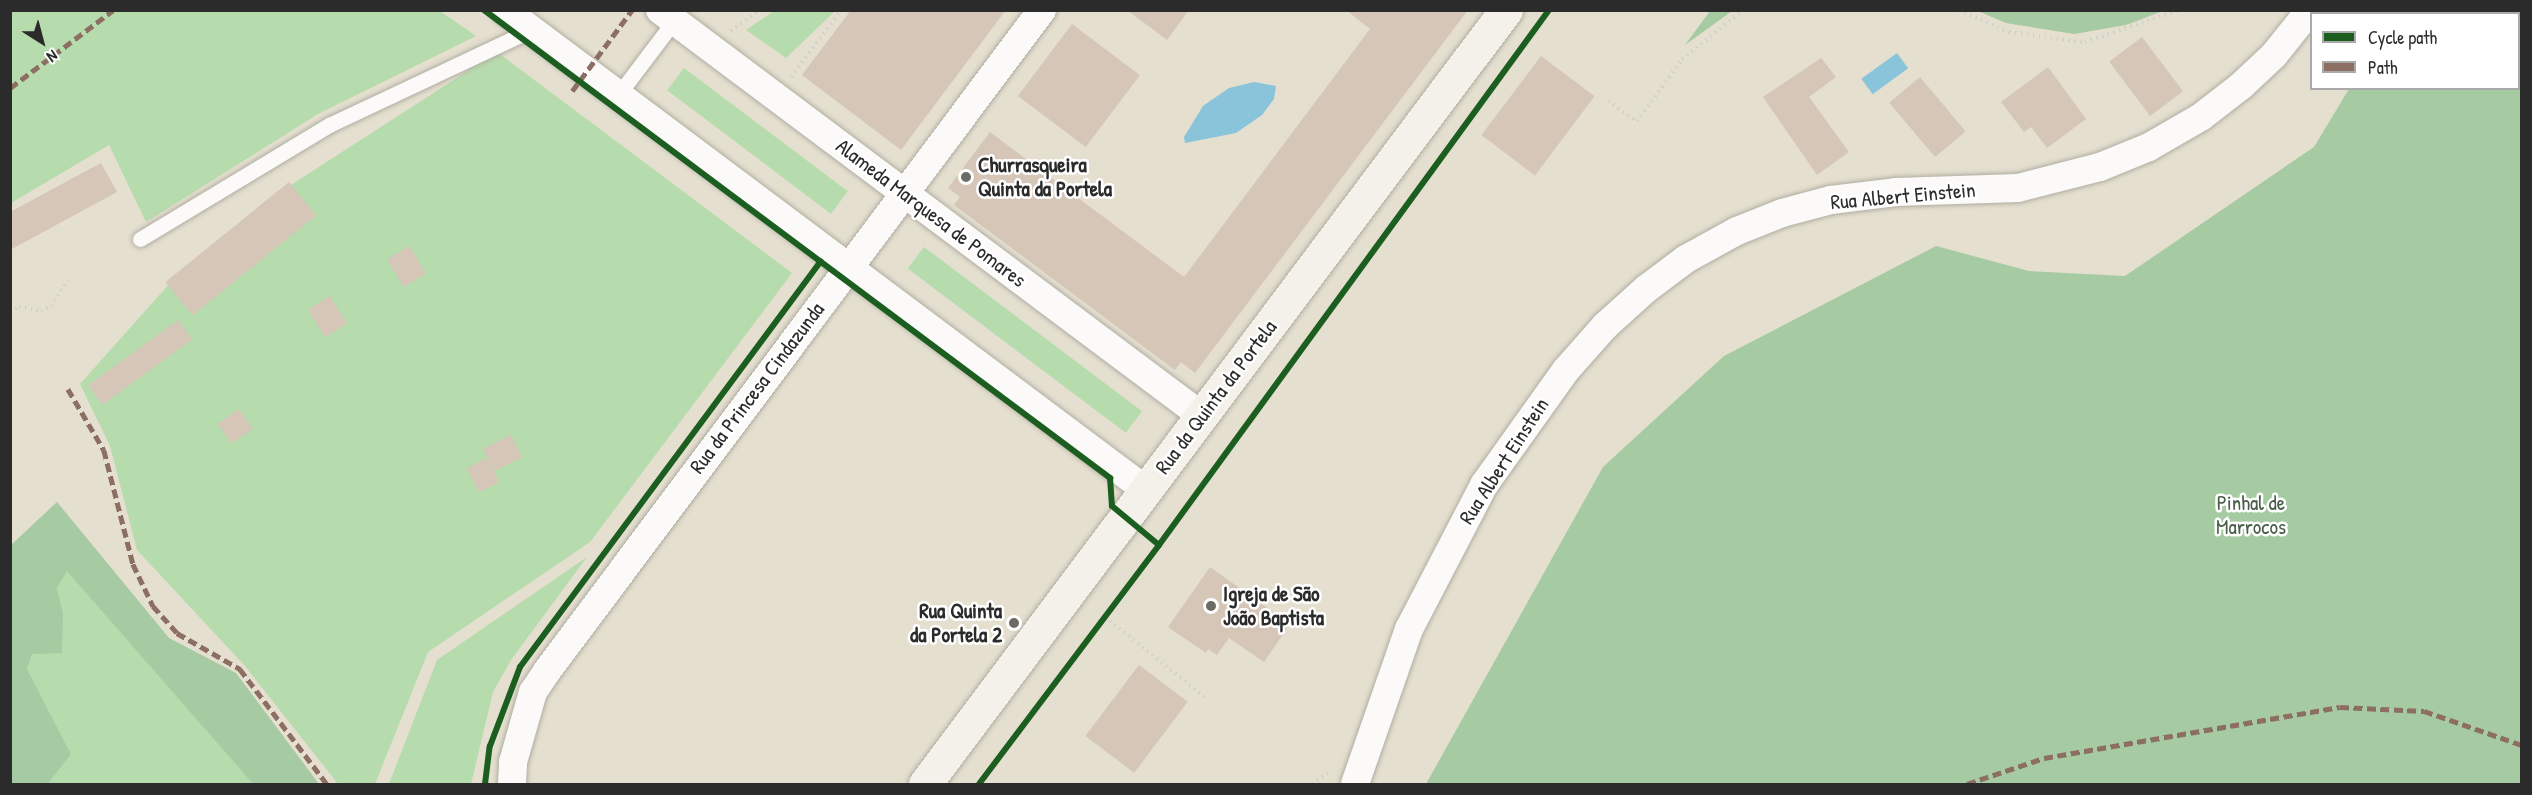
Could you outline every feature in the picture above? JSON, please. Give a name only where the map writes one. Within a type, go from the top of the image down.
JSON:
[{"type":"street","name":"Rua da Princesa Cindazunda","points":[[512,784],[513,762],[533,692],[1042,10]]},
{"type":"street","name":"Rua da Quinta da Portela","points":[[925,784],[1506,10]]},
{"type":"street","name":"Rua Albert Einstein","points":[[1355,784],[1409,629],[1484,485],[1566,370],[1605,326],[1647,289],[1686,260],[1737,231],[1782,213],[1831,200],[1896,192],[2018,188],[2090,170],[2139,151],[2201,117],[2241,86],[2274,55],[2310,10]]},
{"type":"street","name":"Alameda Marquesa de Pomares","points":[[667,16],[1202,416]]},
{"type":"street","points":[[516,18],[1146,490]]},
{"type":"lane","points":[[618,95],[667,16]]},
{"type":"lane","points":[[140,239],[329,125],[518,36],[516,18]]},
{"type":"path","points":[[709,47],[759,10]]},
{"type":"path","points":[[776,97],[841,10]]},
{"type":"path","points":[[1608,101],[1637,121],[1682,59],[1743,10]]},
{"type":"path","points":[[1959,10],[2009,32],[2085,42],[2179,10]]},
{"type":"path","points":[[10,311],[19,306],[41,311],[51,306],[68,280]]},
{"type":"path","points":[[1098,626],[1112,608]]},
{"type":"path","points":[[1105,617],[1207,699]]},
{"type":"green space","name":"Pinhal de Marrocos","points":[[2410,10],[2521,11],[2521,784],[1426,784],[1603,467],[1724,356],[1936,246],[2029,271],[2125,276],[2314,147],[2348,90],[2520,90],[2520,12],[2407,12]]},
{"type":"green space","points":[[10,11],[440,11],[476,36],[318,114],[146,222],[109,145],[11,203]]},
{"type":"green space","points":[[774,11],[835,11],[786,58],[746,30]]},
{"type":"green space","points":[[1710,11],[1732,11],[1685,45]]},
{"type":"green space","points":[[1978,11],[2163,11],[2126,25],[2074,34],[2006,23]]},
{"type":"green space","points":[[497,52],[792,273],[590,542],[428,652],[375,784],[338,784],[245,666],[137,550],[110,446],[80,384],[170,283],[294,183]]},
{"type":"green space","points":[[684,68],[848,191],[831,214],[667,90]]},
{"type":"green space","points":[[924,247],[1142,411],[1126,433],[908,269]]},
{"type":"green space","points":[[57,502],[169,638],[236,673],[319,784],[253,784],[67,571],[57,588],[63,613],[62,653],[32,654],[27,669],[71,754],[48,784],[11,784],[11,545]]},
{"type":"green space","points":[[587,557],[511,660],[493,692],[471,784],[389,784],[437,660]]},
{"type":"green space","points":[[67,570],[253,784],[48,784],[71,754],[27,669],[32,654],[63,613],[57,588]]},
{"type":"water","points":[[1897,53],[1908,68],[1873,94],[1861,79]]},
{"type":"water","points":[[1254,82],[1276,86],[1274,99],[1262,115],[1236,133],[1185,143],[1184,137],[1203,106],[1229,88]]},
{"type":"building","points":[[851,10],[1006,10],[901,150],[802,75]]},
{"type":"building","points":[[1127,10],[1189,10],[1167,40]]},
{"type":"building","points":[[1346,10],[1468,10],[1195,373],[1181,362],[1175,370],[954,205],[960,197],[948,188],[990,132],[1184,277],[1370,29]]},
{"type":"building","points":[[1072,24],[1140,75],[1086,147],[1018,96]]},
{"type":"building","points":[[2142,37],[2183,91],[2150,116],[2109,62]]},
{"type":"building","points":[[1541,56],[1595,96],[1535,175],[1481,135]]},
{"type":"building","points":[[1821,58],[1836,77],[1809,97],[1849,152],[1817,175],[1763,97]]},
{"type":"building","points":[[2048,67],[2086,119],[2047,148],[2031,127],[2024,132],[2001,102]]},
{"type":"building","points":[[1920,77],[1966,131],[1935,157],[1889,103]]},
{"type":"building","points":[[101,163],[117,192],[10,250],[10,212]]},
{"type":"building","points":[[289,182],[316,215],[192,315],[165,282]]},
{"type":"building","points":[[409,246],[426,273],[404,287],[387,260]]},
{"type":"building","points":[[330,296],[347,323],[325,337],[308,310]]},
{"type":"building","points":[[178,320],[192,339],[102,405],[88,385]]},
{"type":"building","points":[[239,409],[253,429],[231,444],[218,424]]},
{"type":"building","points":[[511,435],[522,457],[494,471],[483,449]]},
{"type":"building","points":[[487,458],[499,482],[479,492],[467,468]]},
{"type":"building","name":"Igreja de São João Baptista","points":[[1210,567],[1290,624],[1264,662],[1229,638],[1217,655],[1208,649],[1206,653],[1168,627]]},
{"type":"building","points":[[1139,665],[1188,702],[1134,773],[1085,736]]},
{"type":"marked path","points":[[10,88],[113,10]]},
{"type":"marked path","points":[[572,91],[632,10]]},
{"type":"marked path","points":[[68,389],[104,450],[133,564],[153,606],[177,633],[240,669],[327,784]]},
{"type":"marked path","points":[[1967,784],[2044,758],[2340,707],[2424,711],[2522,745]]},
{"type":"cycle path","points":[[484,10],[1110,478],[1112,506],[1159,545]]},
{"type":"cycle path","points":[[979,784],[1159,545],[1549,10]]},
{"type":"cycle path","points":[[485,784],[490,746],[520,667],[821,261]]},
{"type":"place","name":"Churrasqueira Quinta da Portela","points":[[966,177]]},
{"type":"place","name":"Igreja de São João Baptista","points":[[1211,606]]},
{"type":"place","name":"Rua Quinta da Portela 2","points":[[1014,623]]}]
